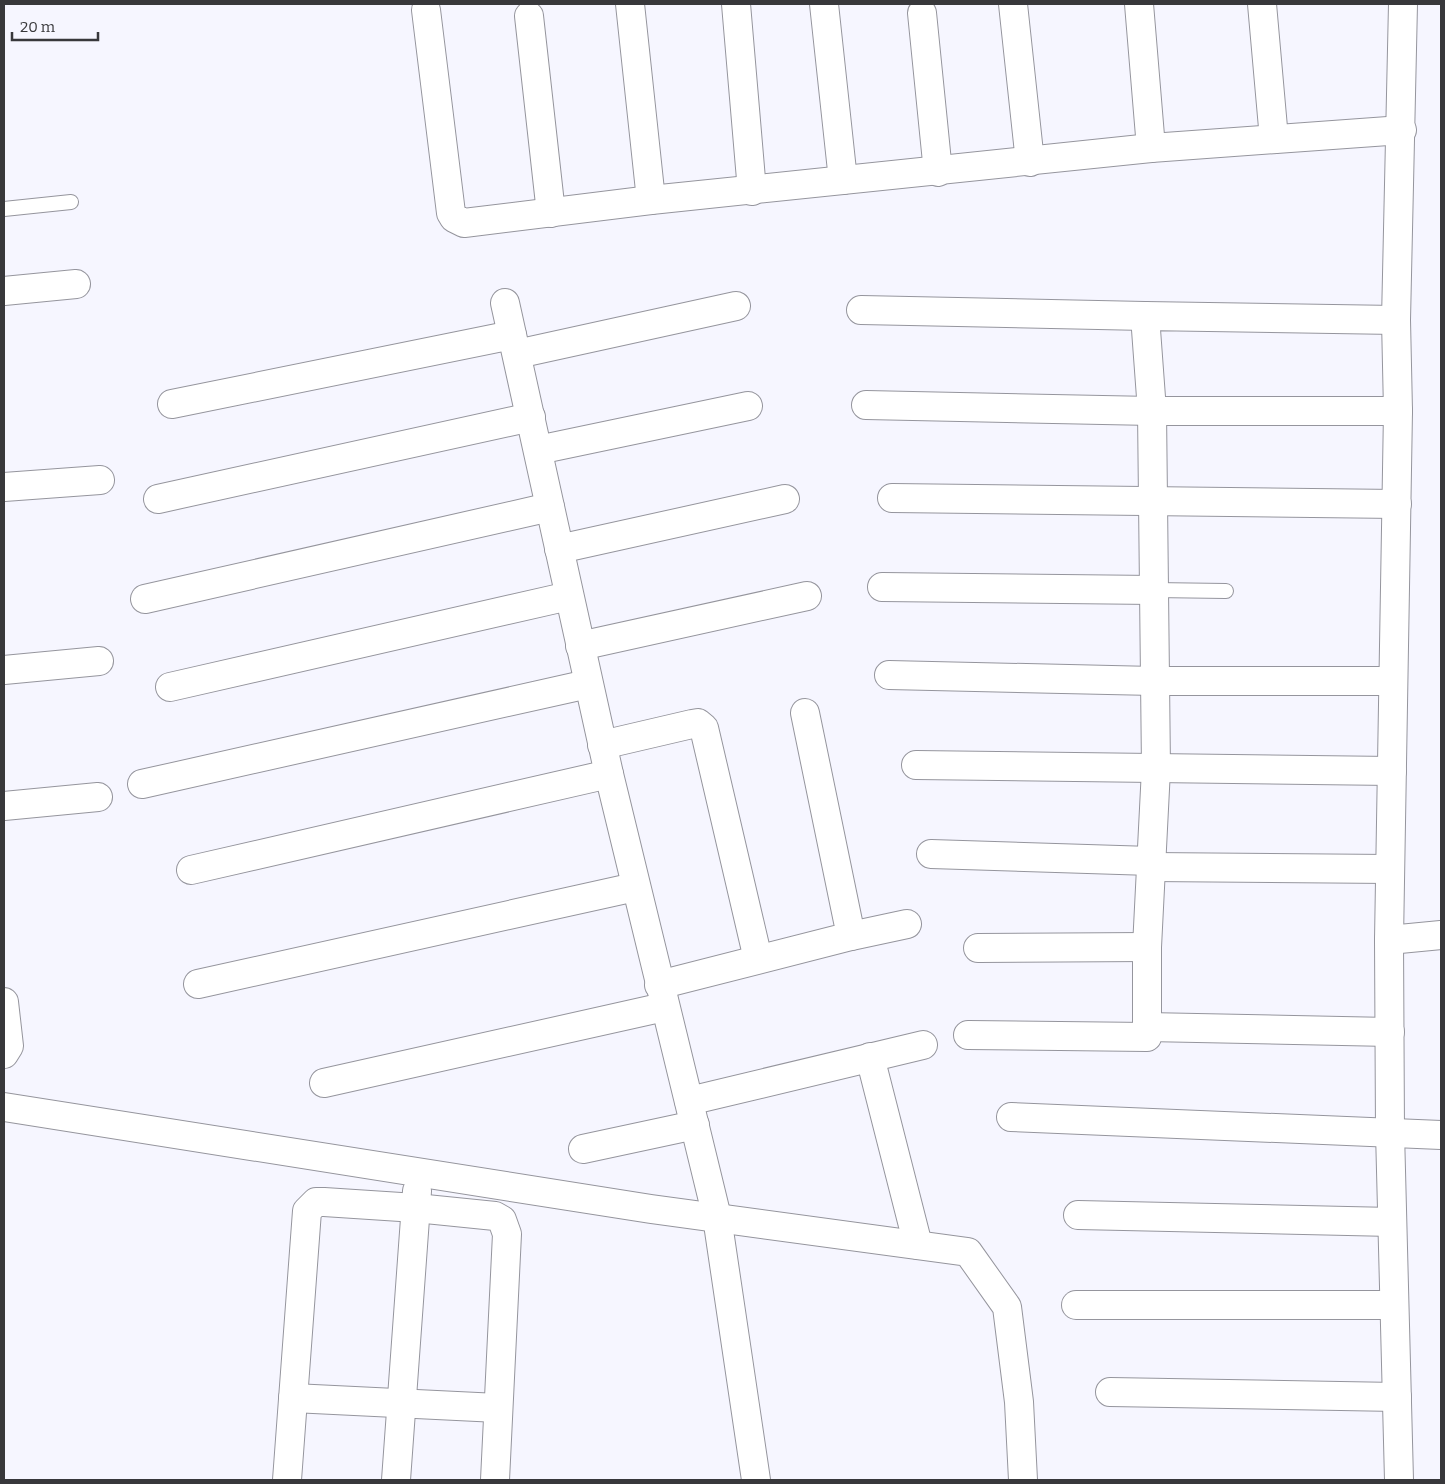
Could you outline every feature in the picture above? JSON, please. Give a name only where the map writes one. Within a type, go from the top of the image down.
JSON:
[{"type":"street","points":[[630,4],[651,200]]},
{"type":"street","points":[[736,4],[752,192]]},
{"type":"street","points":[[824,4],[843,180]]},
{"type":"street","points":[[1013,4],[1030,162]]},
{"type":"street","points":[[1139,4],[1150,148]]},
{"type":"street","points":[[1262,4],[1274,139]]},
{"type":"street","points":[[1398,1480],[1390,1132],[1389,940],[1392,681],[1397,504],[1398,411],[1396,320],[1402,130],[1403,4]]},
{"type":"street","points":[[426,10],[454,218],[464,223],[651,200],[752,192],[843,180],[938,172],[1150,148],[1402,130]]},
{"type":"street","points":[[922,13],[938,172]]},
{"type":"street","points":[[529,16],[551,213]]},
{"type":"street","points":[[4,291],[76,284]]},
{"type":"street","points":[[505,303],[602,745],[661,996],[717,1217],[756,1480]]},
{"type":"street","points":[[172,404],[736,306]]},
{"type":"street","points":[[861,310],[1396,320]]},
{"type":"street","points":[[968,1035],[1147,1036],[1147,947],[1156,769],[1152,411],[1145,316]]},
{"type":"street","points":[[866,404],[1152,411],[1398,411]]},
{"type":"street","points":[[538,450],[748,406]]},
{"type":"street","points":[[158,499],[531,417]]},
{"type":"street","points":[[4,487],[100,480]]},
{"type":"street","points":[[892,498],[1397,504]]},
{"type":"street","points":[[559,548],[785,499]]},
{"type":"street","points":[[145,600],[550,508]]},
{"type":"street","points":[[882,587],[1154,590]]},
{"type":"street","points":[[170,687],[569,596]]},
{"type":"street","points":[[580,646],[806,596]]},
{"type":"street","points":[[4,670],[99,661]]},
{"type":"street","points":[[889,675],[1154,681],[1392,681]]},
{"type":"street","points":[[142,784],[588,684]]},
{"type":"street","points":[[805,713],[851,936]]},
{"type":"street","points":[[602,745],[692,724],[698,724],[704,728],[758,959]]},
{"type":"street","points":[[916,765],[1392,771]]},
{"type":"street","points":[[191,870],[609,774]]},
{"type":"street","points":[[4,806],[98,797]]},
{"type":"street","points":[[931,854],[1151,864],[1390,869]]},
{"type":"street","points":[[198,984],[635,887]]},
{"type":"street","points":[[324,1083],[661,996],[758,959],[907,924]]},
{"type":"street","points":[[1389,940],[1441,935]]},
{"type":"street","points":[[978,948],[1147,947]]},
{"type":"street","points":[[4,1002],[9,1046],[4,1054]]},
{"type":"street","points":[[1147,1027],[1390,1032]]},
{"type":"street","points":[[583,1149],[870,1057],[922,1045]]},
{"type":"street","points":[[870,1057],[918,1245]]},
{"type":"street","points":[[4,1107],[717,1217],[968,1252],[1007,1307],[1019,1402],[1023,1480]]},
{"type":"street","points":[[1011,1117],[1441,1135]]},
{"type":"street","points":[[396,1480],[419,1172]]},
{"type":"street","points":[[287,1480],[307,1211],[316,1202],[416,1208],[495,1216],[502,1220],[507,1234],[495,1480]]},
{"type":"street","points":[[1078,1215],[1392,1222]]},
{"type":"street","points":[[1076,1305],[1394,1305]]},
{"type":"street","points":[[1110,1392],[1397,1396]]},
{"type":"street","points":[[294,1398],[498,1408]]},
{"type":"lane","points":[[4,209],[71,202]]},
{"type":"lane","points":[[1154,590],[1226,591]]}]
